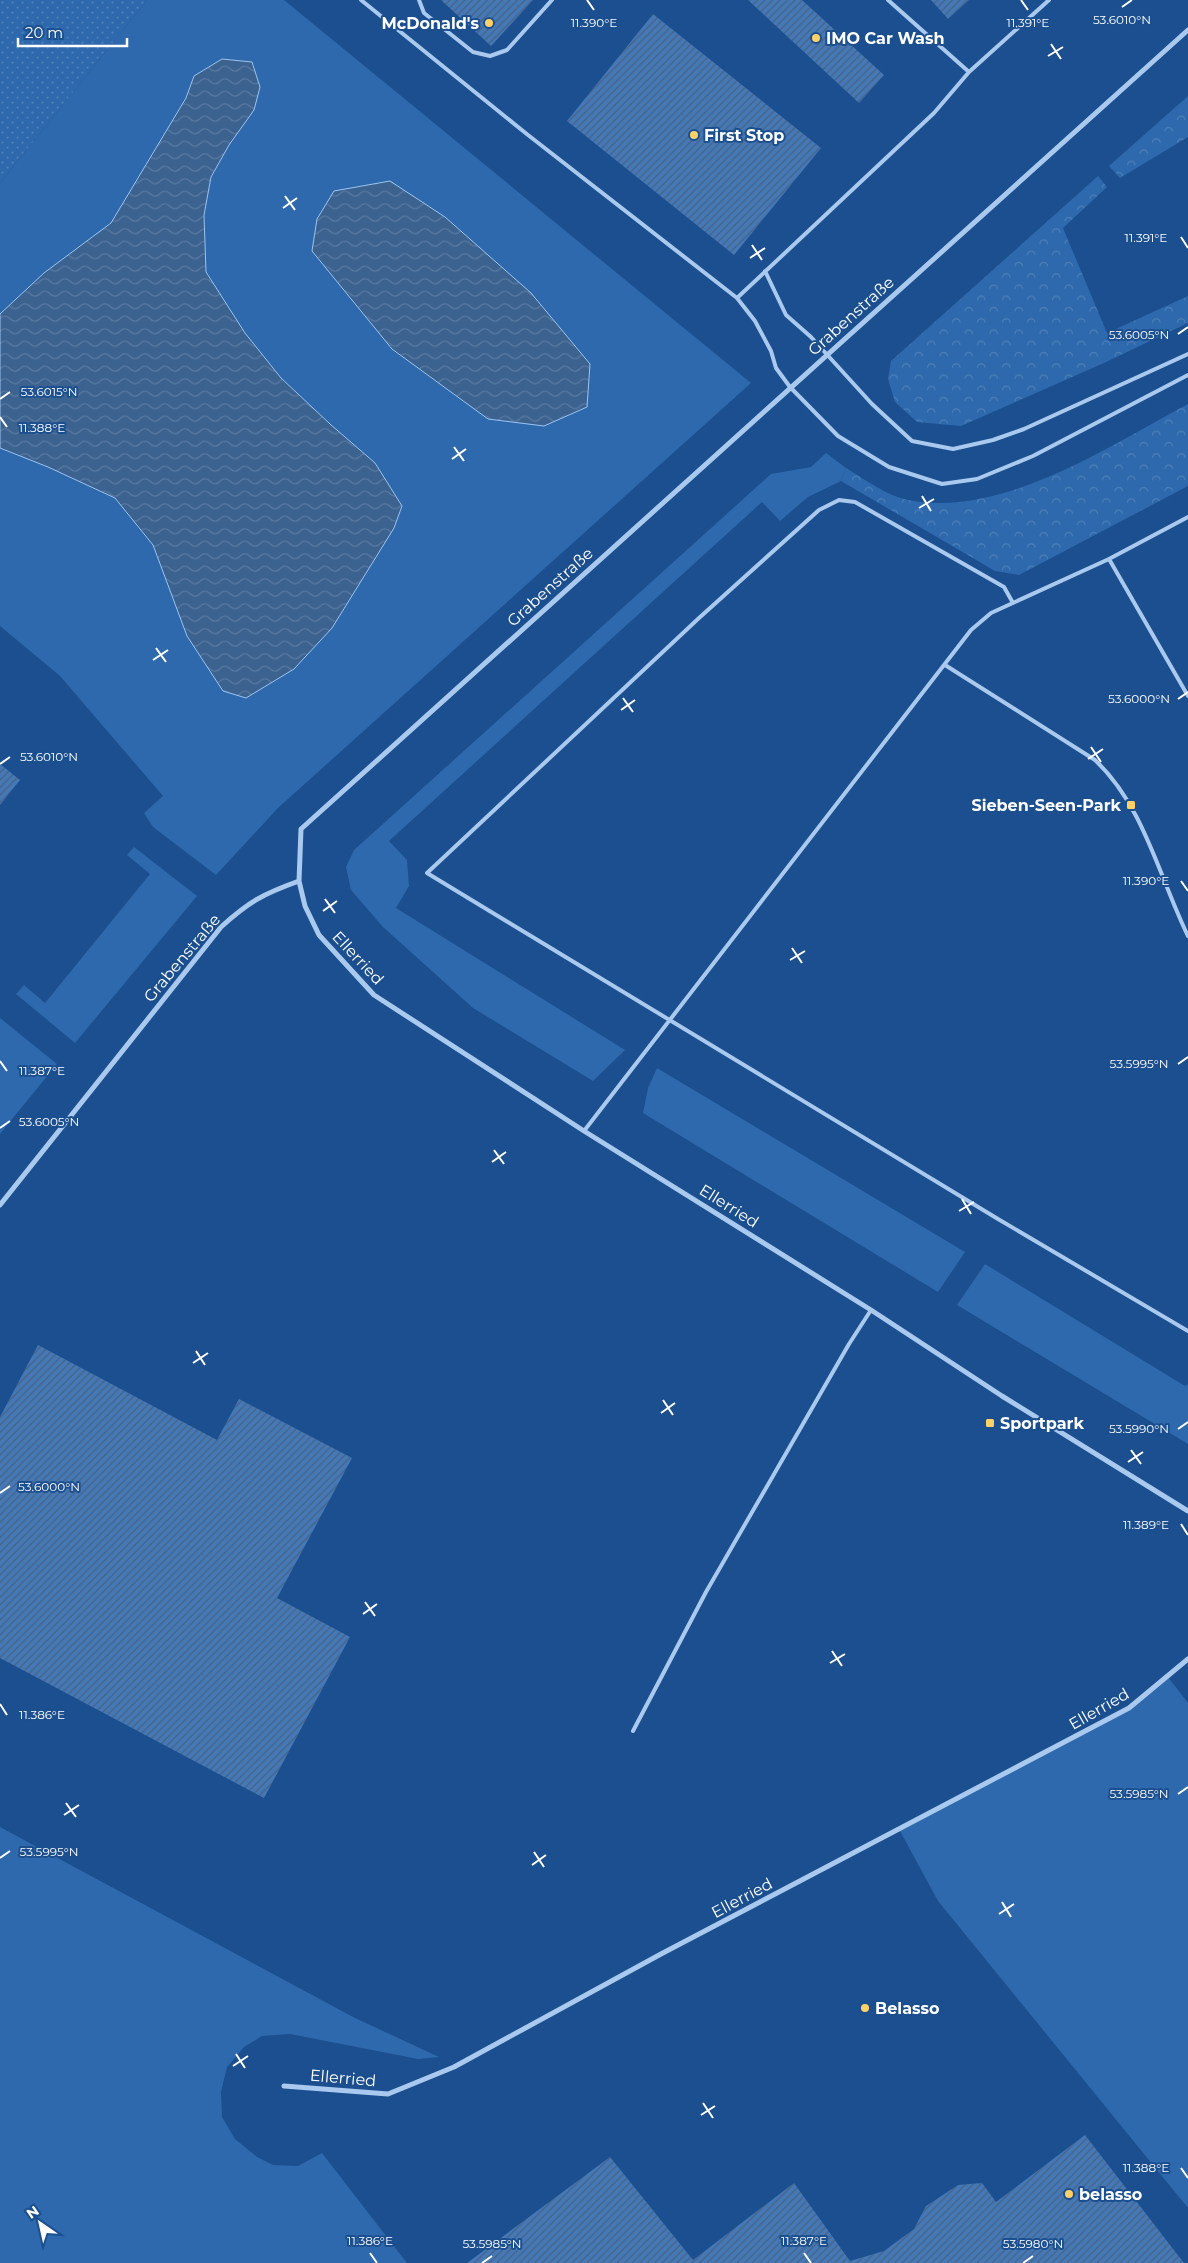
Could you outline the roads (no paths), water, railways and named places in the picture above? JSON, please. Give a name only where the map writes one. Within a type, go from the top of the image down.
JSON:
[{"type":"street","name":"Grabenstraße","points":[[0,1205],[221,927],[248,903],[270,891],[299,881],[301,829],[1188,30]]},
{"type":"street","name":"Ellerried","points":[[299,881],[305,906],[319,935],[374,994],[584,1131],[871,1310],[1002,1396],[1188,1512]]},
{"type":"street","name":"Ellerried","points":[[284,2086],[388,2094],[454,2067],[661,1954],[1129,1708],[1188,1659]]},
{"type":"lane","points":[[361,0],[528,135],[737,298],[755,321],[771,351],[776,368],[790,387],[838,436],[889,467],[942,484],[977,479],[1033,456],[1188,375]]},
{"type":"lane","points":[[419,0],[424,13],[473,52],[490,56],[507,50],[552,0]]},
{"type":"lane","points":[[888,0],[969,72]]},
{"type":"lane","points":[[737,298],[934,113],[969,72],[1049,0]]},
{"type":"lane","points":[[765,271],[786,315],[828,355],[872,404],[912,441],[953,449],[993,440],[1024,429],[1188,354]]},
{"type":"lane","points":[[1013,603],[1004,587],[855,502],[839,500],[819,510],[713,606],[427,873],[990,1214],[1188,1331]]},
{"type":"lane","points":[[584,1131],[722,955],[785,869],[971,630],[991,614],[1109,559],[1188,517]]},
{"type":"lane","points":[[1109,559],[1188,696]]},
{"type":"lane","points":[[945,665],[1095,760],[1112,775],[1132,805],[1188,936]]},
{"type":"lane","points":[[633,1731],[711,1583],[849,1344],[871,1310]]},
{"type":"water","points":[[222,59],[252,62],[260,87],[254,110],[229,145],[211,177],[204,215],[206,272],[245,333],[281,378],[375,463],[402,506],[394,528],[332,628],[294,669],[246,698],[223,691],[187,636],[153,545],[115,498],[48,467],[0,448],[0,314],[44,273],[111,223],[186,98],[194,76]]},
{"type":"water","points":[[390,181],[445,217],[531,293],[590,364],[587,407],[544,426],[488,419],[392,349],[312,251],[317,219],[334,191]]},
{"type":"place","name":"McDonald's","points":[[489,23]]},
{"type":"place","name":"IMO Car Wash","points":[[816,38]]},
{"type":"place","name":"First Stop","points":[[694,135]]},
{"type":"place","name":"Sieben-Seen-Park","points":[[1131,805]]},
{"type":"place","name":"Sportpark","points":[[990,1423]]},
{"type":"place","name":"Belasso","points":[[865,2008]]},
{"type":"place","name":"belasso","points":[[1069,2194]]}]
